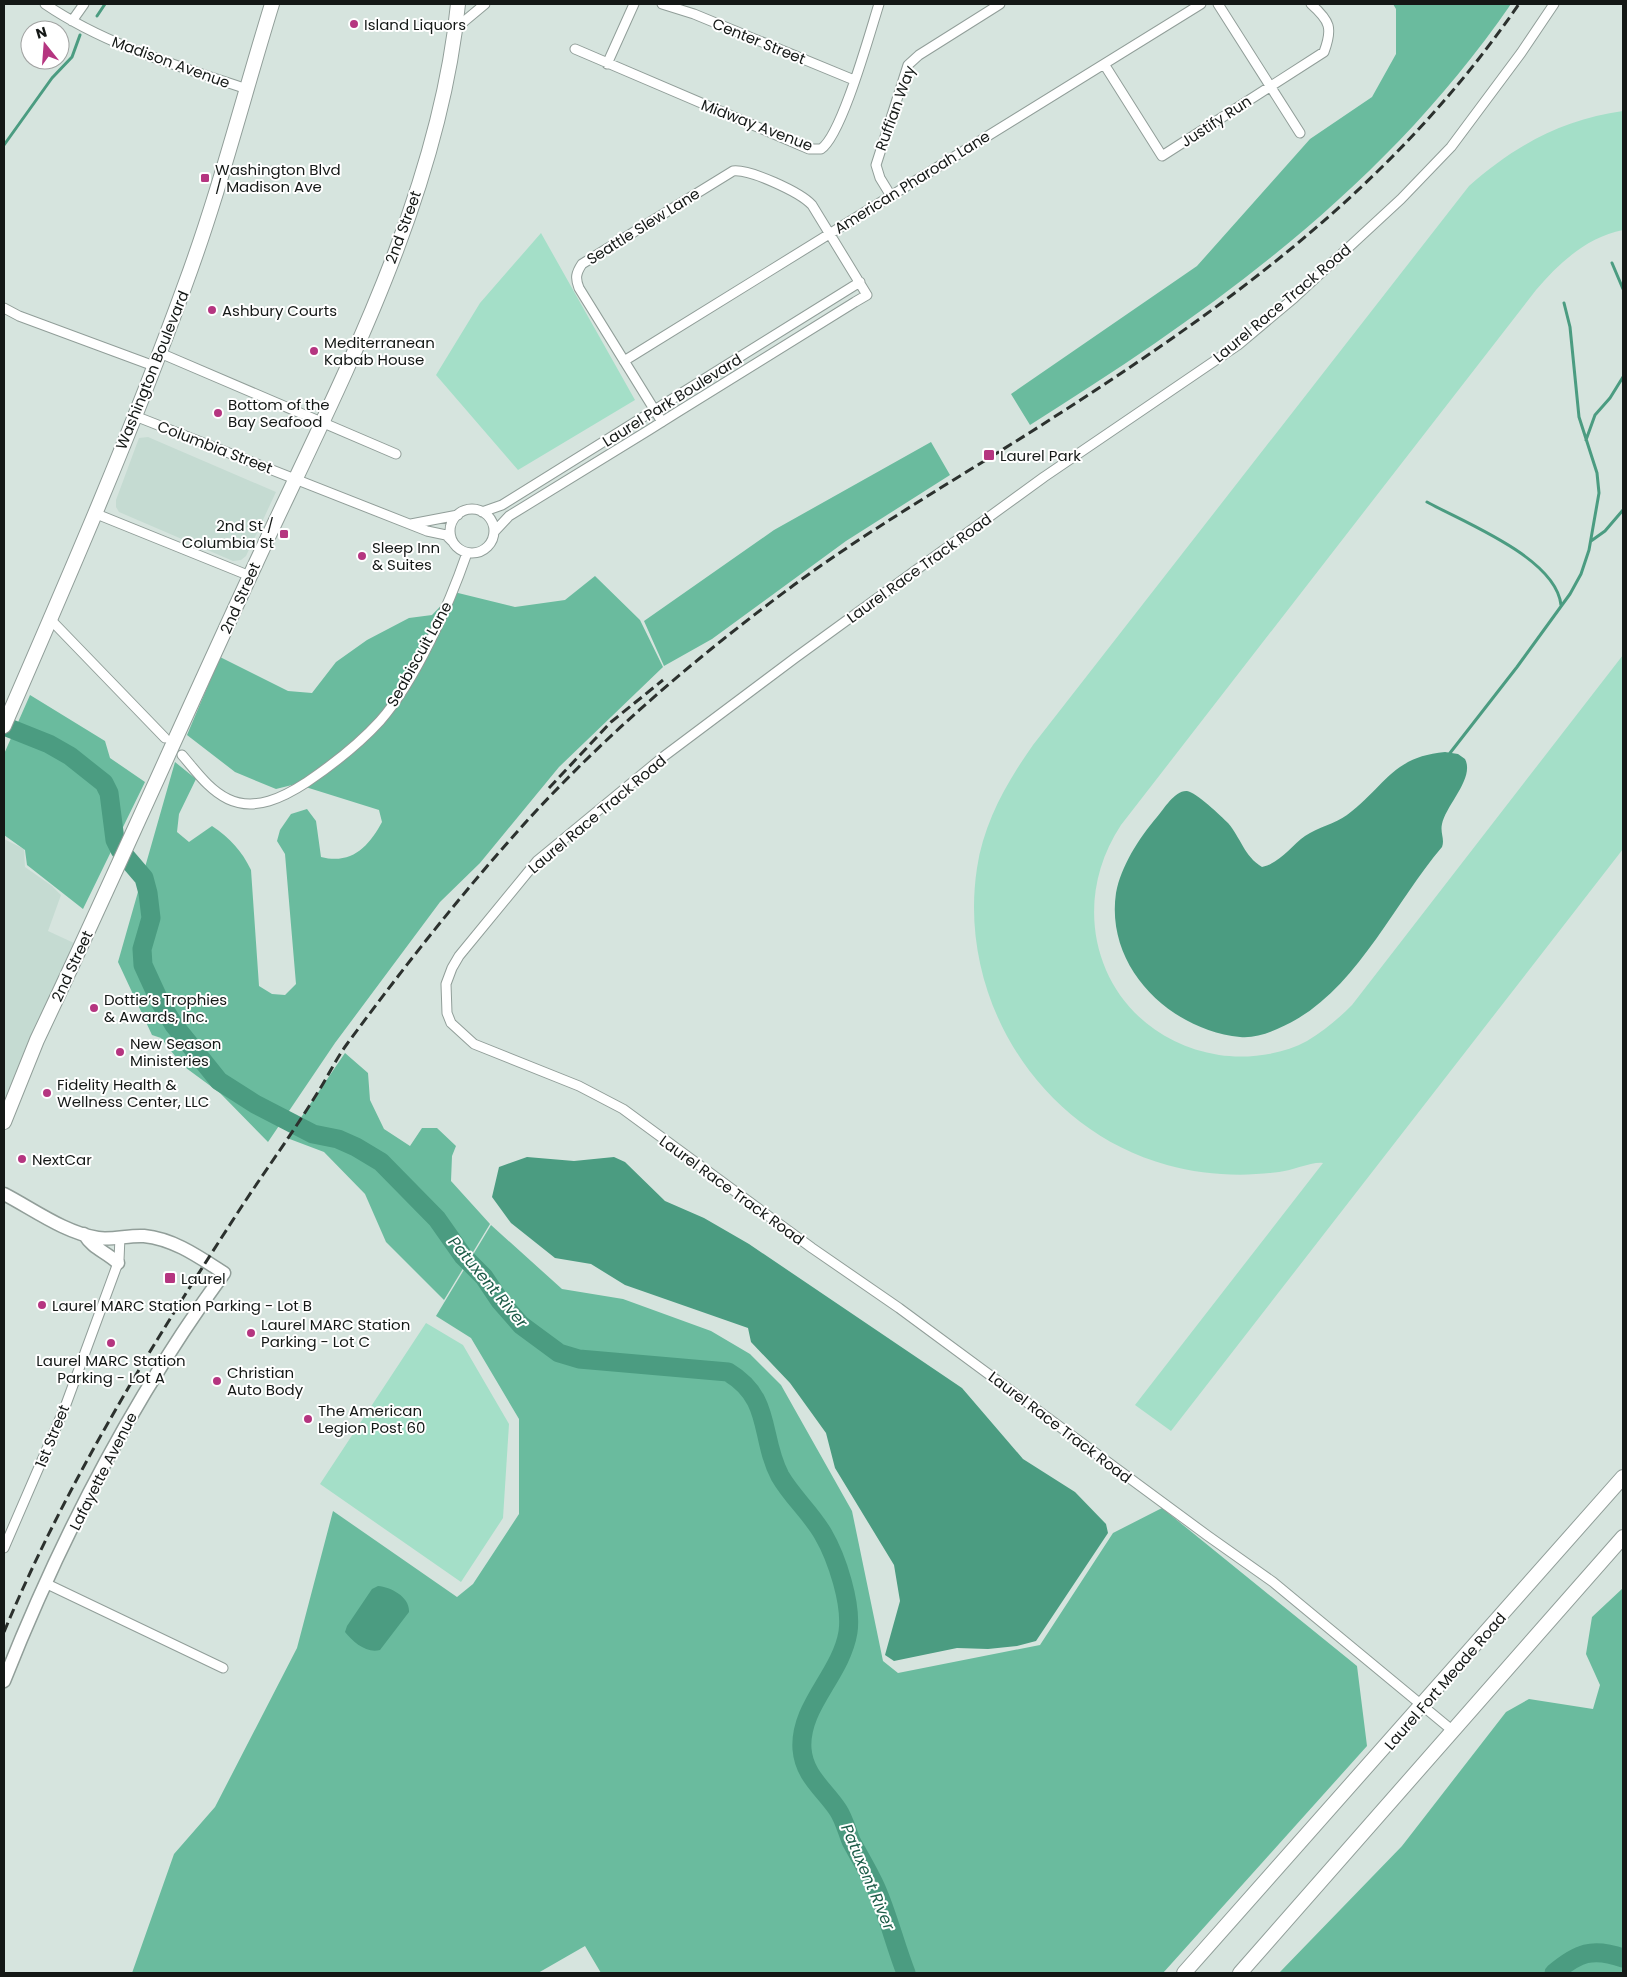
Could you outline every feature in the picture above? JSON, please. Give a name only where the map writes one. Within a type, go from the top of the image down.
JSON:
[{"type":"main road","name":"Washington Boulevard","points":[[4,726],[160,353],[219,187],[272,4]]},
{"type":"main road","name":"2nd Street","points":[[4,1122],[37,1040],[321,422],[399,243],[412,205],[438,111],[456,29],[458,4]]},
{"type":"main road","name":"Laurel Fort Meade Road","points":[[1184,1973],[1423,1706],[1623,1478]]},
{"type":"main road","points":[[1240,1973],[1623,1537]]},
{"type":"street","name":"Madison Avenue","points":[[45,4],[72,21],[150,57],[247,89]]},
{"type":"street","points":[[72,21],[84,4]]},
{"type":"street","points":[[456,29],[485,4]]},
{"type":"street","points":[[607,64],[634,4]]},
{"type":"street","name":"Center Street","points":[[662,4],[694,14],[854,80]]},
{"type":"street","name":"Midway Avenue","points":[[576,49],[607,64],[815,150],[821,149],[831,140],[854,80],[879,4]]},
{"type":"street","name":"Ruffian Way","points":[[891,196],[880,178],[876,165],[908,65],[919,55],[1000,4]]},
{"type":"street","name":"American Pharoah Lane","points":[[624,362],[1201,4]]},
{"type":"street","points":[[1218,4],[1300,133]]},
{"type":"street","name":"Justify Run","points":[[1104,64],[1162,156],[1324,52],[1329,39],[1330,26],[1322,14],[1311,4]]},
{"type":"street","name":"Laurel Race Track Road","points":[[1453,1731],[1273,1582],[623,1109],[579,1086],[474,1044],[451,1023],[445,999],[449,976],[460,956],[537,861],[663,757],[795,658],[1044,477],[1238,345],[1294,298],[1401,200],[1451,146],[1521,53],[1554,4]]},
{"type":"street","name":"Seattle Slew Lane","points":[[662,422],[579,288],[576,274],[582,264],[733,171],[746,172],[802,195],[812,205],[830,233]]},
{"type":"street","points":[[830,233],[860,282]]},
{"type":"street","name":"Laurel Park Boulevard","points":[[411,524],[458,515],[471,509],[482,512],[502,505],[860,282],[867,295],[509,516],[495,531],[494,538],[485,550],[478,553],[467,553]]},
{"type":"street","points":[[4,308],[18,316],[154,366]]},
{"type":"street","points":[[160,353],[396,454]]},
{"type":"street","name":"Columbia Street","points":[[135,416],[295,478]]},
{"type":"street","points":[[295,478],[427,532],[446,535],[458,548],[467,553]]},
{"type":"street","points":[[482,512],[490,518],[495,531]]},
{"type":"street","points":[[94,513],[250,576]]},
{"type":"street","points":[[453,542],[450,528],[458,515]]},
{"type":"street","name":"Seabiscuit Lane","points":[[182,755],[215,791],[230,800],[244,804],[258,804],[283,797],[312,779],[380,722],[399,695],[454,592],[467,553]]},
{"type":"street","points":[[49,618],[164,738]]},
{"type":"street","points":[[4,1194],[84,1234],[98,1238],[120,1237]]},
{"type":"street","points":[[84,1234],[91,1246],[108,1254],[118,1263]]},
{"type":"street","name":"Lafayette Avenue","points":[[4,1681],[45,1583],[129,1417],[169,1351],[224,1273],[194,1254],[167,1241],[145,1236],[120,1237]]},
{"type":"street","name":"1st Street","points":[[4,1548],[61,1415],[118,1263],[120,1237]]},
{"type":"street","points":[[45,1583],[223,1668]]},
{"type":"shaded area","points":[[1393,4],[1511,4],[1461,70],[1408,131],[1352,187],[1293,240],[1166,336],[1030,425],[1011,394],[1197,266],[1310,139],[1372,97],[1396,54],[1396,9]]},
{"type":"shaded area","points":[[1623,111],[1623,230],[1610,233],[1575,252],[1554,270],[1536,290],[1121,825],[1103,861],[1095,897],[1096,933],[1105,968],[1123,999],[1148,1024],[1180,1044],[1219,1055],[1230,1056],[1264,1055],[1287,1050],[1307,1041],[1325,1029],[1352,1005],[1623,655],[1623,849],[1171,1431],[1135,1405],[1323,1163],[1314,1163],[1279,1172],[1237,1175],[1194,1171],[1167,1165],[1121,1148],[1080,1122],[1045,1090],[1016,1052],[995,1010],[980,964],[974,917],[977,868],[985,835],[998,803],[1014,773],[1033,745],[1469,186],[1504,159],[1540,136],[1580,120]]},
{"type":"shaded area","points":[[541,233],[635,400],[518,470],[436,375],[480,303]]},
{"type":"shaded area","points":[[148,437],[276,492],[246,556],[241,560],[233,561],[119,512],[116,507],[116,500],[139,438]]},
{"type":"shaded area","points":[[931,442],[950,475],[846,541],[712,639],[664,666],[644,621],[774,530]]},
{"type":"shaded area","points":[[595,576],[640,620],[663,667],[559,767],[480,863],[440,902],[335,1043],[268,1142],[220,1093],[182,1065],[161,1038],[152,1035],[118,962],[175,762],[196,779],[179,814],[177,832],[189,842],[212,826],[235,845],[251,870],[259,986],[272,994],[285,995],[296,984],[285,854],[277,841],[280,830],[291,814],[307,809],[316,821],[321,857],[332,859],[350,856],[358,852],[371,839],[382,822],[379,810],[296,784],[276,789],[235,772],[187,735],[220,657],[288,691],[312,693],[336,662],[367,640],[409,618],[432,615],[454,592],[515,607],[565,600]]},
{"type":"shaded area","points":[[30,695],[105,741],[110,758],[145,782],[83,909],[27,865],[25,850],[4,835],[4,754]]},
{"type":"shaded area","points":[[1445,752],[1458,754],[1465,759],[1467,766],[1463,783],[1442,824],[1442,847],[1358,963],[1339,985],[1297,1019],[1262,1035],[1240,1037],[1214,1032],[1190,1022],[1167,1008],[1148,990],[1132,969],[1121,946],[1115,920],[1118,883],[1137,843],[1166,805],[1178,794],[1187,791],[1191,792],[1214,810],[1228,823],[1251,858],[1262,867],[1280,858],[1310,833],[1347,815],[1400,767],[1412,760],[1427,755]]},
{"type":"shaded area","points":[[4,839],[24,849],[25,867],[52,886],[61,895],[48,931],[74,943],[4,1107]]},
{"type":"shaded area","points":[[345,1053],[368,1073],[370,1100],[384,1129],[410,1146],[422,1128],[437,1128],[456,1146],[452,1156],[451,1181],[490,1224],[444,1300],[386,1242],[365,1194],[324,1152],[287,1138]]},
{"type":"shaded area","points":[[527,1157],[574,1161],[614,1157],[625,1162],[665,1201],[704,1218],[749,1244],[962,1388],[1023,1459],[1075,1492],[1106,1524],[1108,1533],[1036,1641],[1017,1646],[988,1649],[957,1648],[894,1661],[885,1655],[900,1601],[894,1565],[835,1468],[826,1433],[790,1383],[751,1342],[748,1328],[625,1285],[591,1264],[555,1258],[511,1223],[492,1197],[499,1167]]},
{"type":"shaded area","points":[[491,1225],[562,1289],[623,1299],[711,1331],[750,1354],[781,1385],[852,1511],[883,1661],[898,1673],[1040,1645],[1113,1533],[1162,1508],[1357,1666],[1367,1746],[1163,1973],[601,1973],[585,1946],[538,1973],[132,1973],[174,1854],[215,1807],[297,1648],[333,1511],[457,1597],[473,1584],[519,1514],[519,1419],[471,1338],[436,1316]]},
{"type":"shaded area","points":[[426,1323],[463,1345],[509,1424],[503,1518],[461,1582],[320,1484]]},
{"type":"shaded area","points":[[378,1586],[388,1588],[403,1597],[409,1612],[380,1650],[375,1651],[365,1649],[352,1640],[345,1632],[372,1589]]},
{"type":"shaded area","points":[[1623,1588],[1623,1973],[1279,1973],[1402,1846],[1506,1712],[1529,1699],[1593,1709],[1600,1685],[1586,1654],[1592,1617]]},
{"type":"waterway","points":[[97,16],[105,4]]},
{"type":"waterway","points":[[4,145],[52,78],[72,57],[80,35]]},
{"type":"waterway","points":[[1612,263],[1623,289]]},
{"type":"waterway","points":[[1450,753],[1517,667],[1570,594],[1581,574],[1589,550],[1599,493],[1597,473],[1579,417],[1570,327],[1564,303]]},
{"type":"waterway","points":[[1586,440],[1595,415],[1610,398],[1623,377]]},
{"type":"waterway","points":[[1427,502],[1485,531],[1526,557],[1543,572],[1555,588],[1561,605]]},
{"type":"waterway","points":[[1591,541],[1605,531],[1623,510]]},
{"type":"waterway","name":"Patuxent River","points":[[4,726],[49,744],[70,756],[104,783],[109,793],[115,840],[120,850],[144,878],[148,893],[151,918],[142,949],[143,965],[160,1002],[174,1025],[219,1081],[255,1104],[313,1134],[338,1139],[381,1162],[437,1219],[463,1256],[484,1277],[500,1301],[521,1325],[559,1353],[579,1359],[728,1372],[752,1394],[759,1406],[769,1447],[780,1476],[818,1526],[828,1544],[838,1568],[848,1608],[848,1632],[844,1648],[813,1704],[807,1719],[803,1733],[802,1749],[804,1759],[811,1775],[833,1802],[844,1821],[851,1841],[873,1882],[906,1973]]},
{"type":"waterway","name":"Patuxent River","points":[[1554,1973],[1571,1961],[1586,1954],[1603,1953],[1623,1958]]},
{"type":"railway","points":[[4,1632],[55,1521],[84,1467],[144,1361],[209,1257],[309,1107],[347,1044],[433,931],[525,823],[622,726],[690,666],[761,609],[863,537],[1131,367],[1255,278],[1369,180],[1422,126],[1472,68],[1519,4]]},
{"type":"railway","points":[[549,788],[611,722],[663,680]]},
{"type":"place","name":"Island Liquors","points":[[354,24]]},
{"type":"place","name":"Washington Blvd / Madison Ave","points":[[205,178]]},
{"type":"place","name":"Ashbury Courts","points":[[212,310]]},
{"type":"place","name":"Mediterranean Kabab House","points":[[314,351]]},
{"type":"place","name":"Bottom of the Bay Seafood","points":[[218,413]]},
{"type":"place","name":"Laurel Park","points":[[989,455]]},
{"type":"place","name":"2nd St / Columbia St","points":[[284,534]]},
{"type":"place","name":"Sleep Inn & Suites","points":[[362,556]]},
{"type":"place","name":"Dottie’s Trophies & Awards, Inc.","points":[[94,1008]]},
{"type":"place","name":"New Season Ministeries","points":[[120,1052]]},
{"type":"place","name":"Fidelity Health & Wellness Center, LLC","points":[[47,1093]]},
{"type":"place","name":"NextCar","points":[[22,1159]]},
{"type":"place","name":"Laurel","points":[[170,1278]]},
{"type":"place","name":"Laurel MARC Station Parking - Lot B","points":[[42,1305]]},
{"type":"place","name":"Laurel MARC Station Parking - Lot C","points":[[251,1333]]},
{"type":"place","name":"Laurel MARC Station Parking - Lot A","points":[[111,1343]]},
{"type":"place","name":"Christian Auto Body","points":[[217,1381]]},
{"type":"place","name":"The American Legion Post 60","points":[[308,1419]]}]
